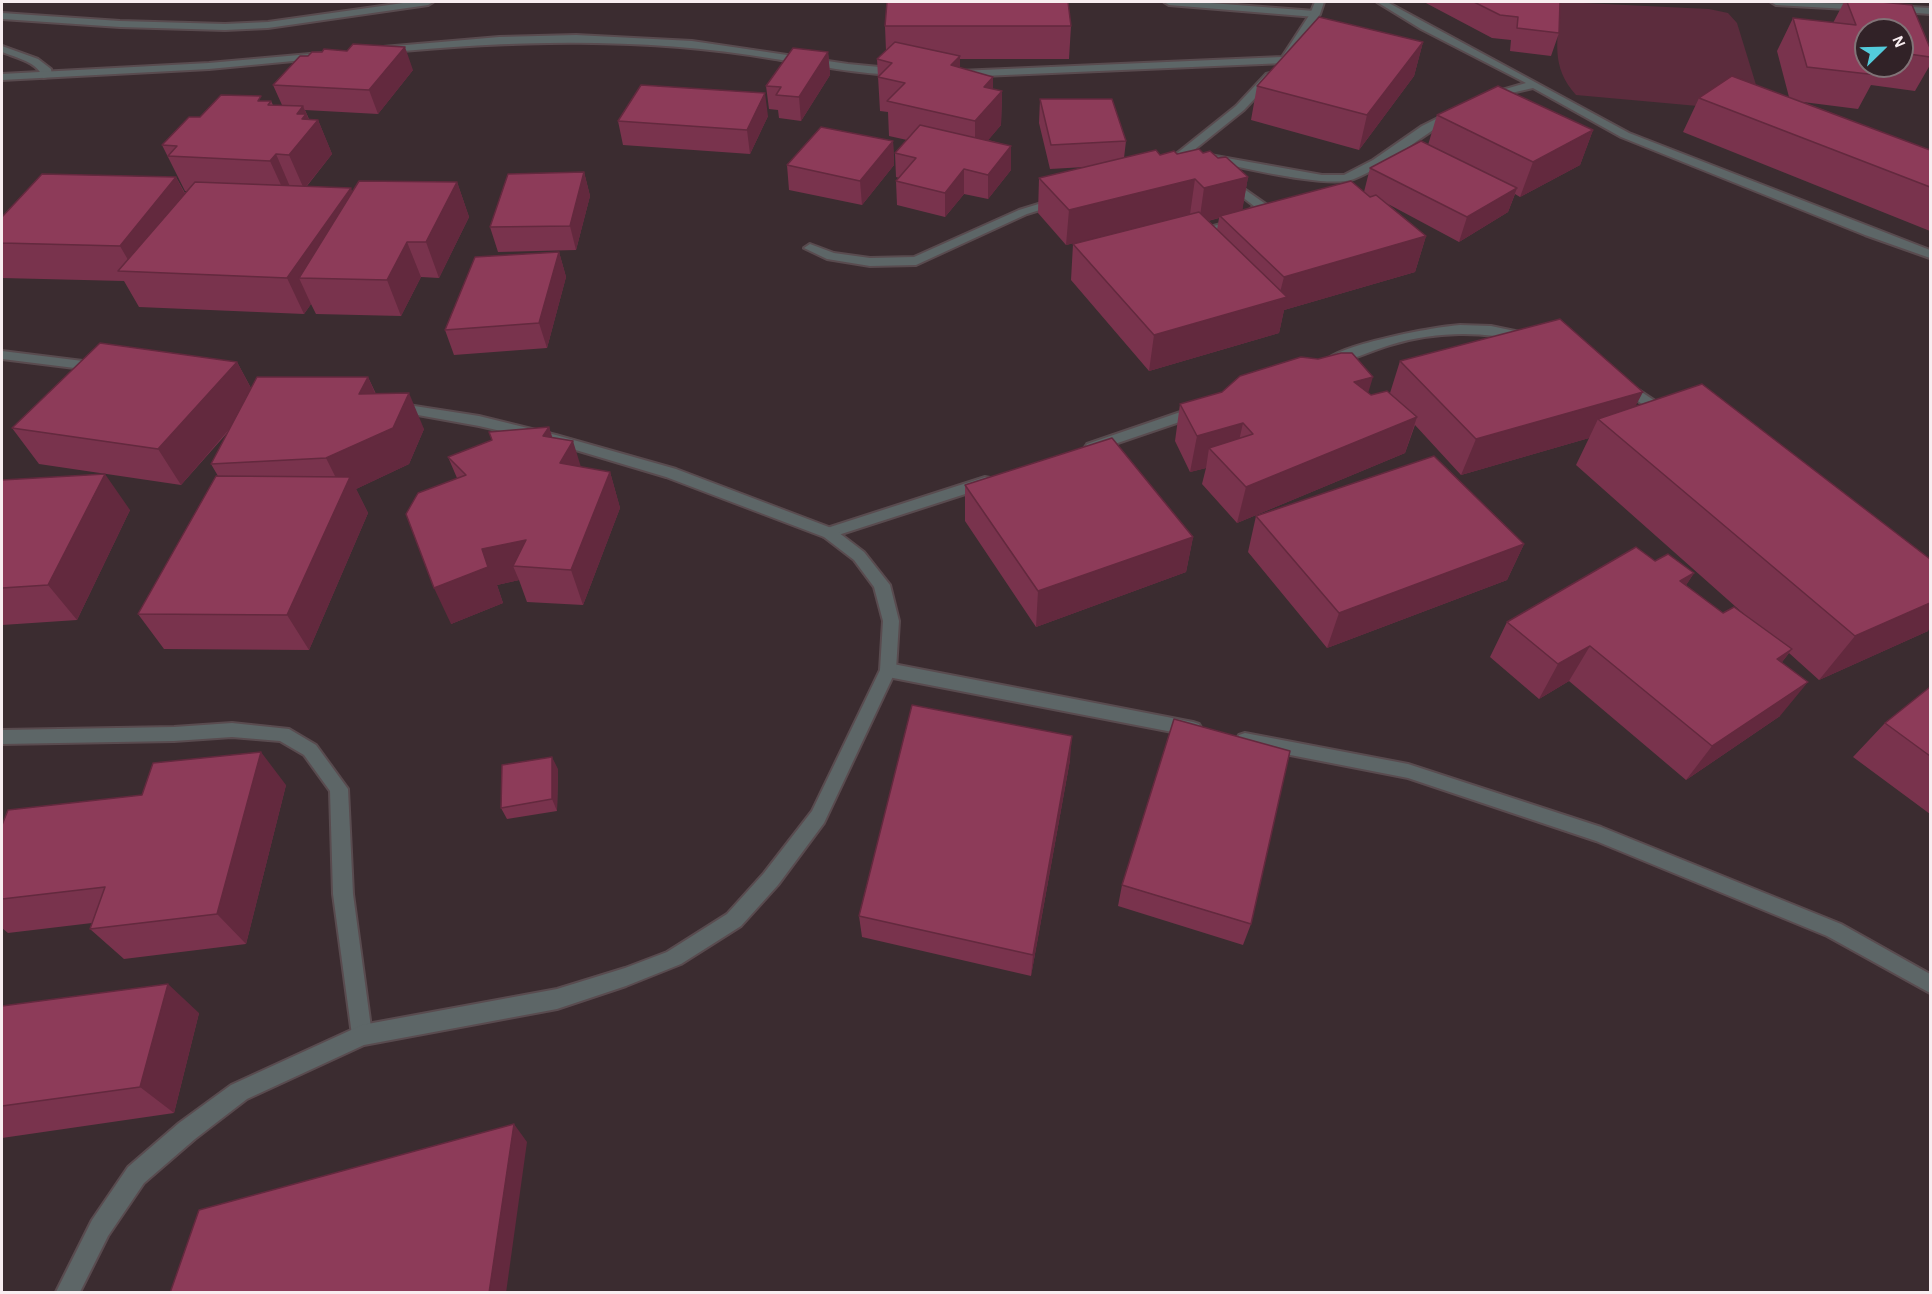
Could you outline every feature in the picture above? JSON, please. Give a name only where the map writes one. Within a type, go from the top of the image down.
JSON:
[{"type":"street","points":[[2,16],[120,24],[268,25],[428,2]]},
{"type":"street","points":[[1169,2],[1315,14]]},
{"type":"street","points":[[1156,172],[1185,154],[1240,108],[1285,60],[1315,14],[1319,2]]},
{"type":"street","points":[[1381,2],[1625,135],[1930,254]]},
{"type":"street","points":[[1776,2],[1871,7]]},
{"type":"street","points":[[1883,8],[1930,11]]},
{"type":"street","points":[[373,51],[488,39],[628,39],[734,49],[859,70],[914,73]]},
{"type":"street","points":[[2,49],[34,62],[47,71],[46,76]]},
{"type":"street","points":[[2,77],[209,66],[328,55]]},
{"type":"street","points":[[945,74],[1067,71],[1285,60]]},
{"type":"street","points":[[1481,100],[1535,84]]},
{"type":"street","points":[[1185,154],[1322,178],[1340,179],[1369,166],[1411,137],[1461,110]]},
{"type":"street","points":[[1178,241],[1245,220],[1258,211],[1261,205],[1185,154]]},
{"type":"street","points":[[810,248],[831,256],[870,262],[916,261],[1023,212],[1067,199]]},
{"type":"street","points":[[1317,367],[1411,336],[1457,329],[1502,332],[1543,343]]},
{"type":"street","points":[[2,355],[121,370]]},
{"type":"street","points":[[1610,376],[1680,425]]},
{"type":"street","points":[[68,1293],[100,1228],[136,1175],[178,1138],[239,1092],[362,1035],[557,999],[626,978],[674,958],[734,920],[771,879],[818,817],[888,670],[891,621],[882,585],[859,556],[829,533],[671,473],[551,438],[479,421],[383,406]]},
{"type":"street","points":[[1073,454],[1206,408]]},
{"type":"street","points":[[829,533],[996,479]]},
{"type":"street","points":[[888,670],[1408,771],[1600,835],[1834,930],[1930,984]]},
{"type":"street","points":[[2,737],[174,734],[232,730],[283,734],[310,750],[339,789],[343,894],[362,1035]]},
{"type":"shaded area","points":[[1563,2],[1709,9],[1728,13],[1737,23],[1769,127],[1720,108],[1576,95],[1562,74],[1559,63],[1558,30],[1560,4]]},
{"type":"building","points":[[887,2],[1068,2],[1071,26],[885,26]]},
{"type":"building","points":[[1474,2],[1560,2],[1559,33],[1517,28],[1518,17],[1500,15]]},
{"type":"building","points":[[1847,2],[1912,5],[1930,48],[1930,57],[1914,55],[1914,18],[1854,18],[1854,20]]},
{"type":"building","points":[[1319,17],[1423,42],[1367,115],[1257,86]]},
{"type":"building","points":[[1793,18],[1854,25],[1854,72],[1807,67]]},
{"type":"building","points":[[895,42],[960,56],[951,65],[993,77],[984,87],[1002,91],[975,121],[887,101],[905,83],[878,77],[892,63],[877,59]]},
{"type":"building","points":[[353,44],[405,47],[369,90],[273,85],[300,56],[322,52],[324,49],[347,51]]},
{"type":"building","points":[[793,48],[828,52],[799,97],[776,95],[781,87],[766,86]]},
{"type":"building","points":[[1732,76],[1930,150],[1930,187],[1699,98]]},
{"type":"building","points":[[641,85],[765,93],[747,130],[618,121]]},
{"type":"building","points":[[1498,86],[1593,130],[1533,162],[1437,115]]},
{"type":"building","points":[[221,95],[261,96],[258,101],[271,101],[268,105],[303,106],[297,114],[306,114],[302,119],[318,120],[289,155],[276,154],[270,161],[168,156],[177,146],[162,145],[189,117],[200,117]]},
{"type":"building","points":[[1040,99],[1112,99],[1126,141],[1051,145]]},
{"type":"building","points":[[920,125],[1011,146],[988,175],[964,169],[945,193],[896,181],[916,158],[895,153]]},
{"type":"building","points":[[821,127],[893,141],[860,181],[787,165]]},
{"type":"building","points":[[1421,141],[1517,188],[1467,217],[1370,168]]},
{"type":"building","points":[[1199,149],[1203,153],[1210,151],[1218,158],[1226,157],[1248,177],[1204,188],[1195,179],[1069,210],[1039,178],[1156,150],[1160,155],[1174,151],[1177,154]]},
{"type":"building","points":[[584,172],[570,226],[490,227],[508,174]]},
{"type":"building","points":[[42,174],[176,177],[120,246],[2,243],[2,217]]},
{"type":"building","points":[[359,181],[457,182],[426,242],[407,242],[387,280],[299,278]]},
{"type":"building","points":[[1351,181],[1370,197],[1376,195],[1426,236],[1284,277],[1220,216]]},
{"type":"building","points":[[195,182],[351,188],[287,278],[118,271]]},
{"type":"building","points":[[1199,212],[1287,297],[1154,335],[1073,244]]},
{"type":"building","points":[[559,252],[539,323],[445,330],[475,257]]},
{"type":"building","points":[[1560,319],[1643,392],[1476,439],[1400,361]]},
{"type":"building","points":[[100,343],[237,362],[158,449],[12,428]]},
{"type":"building","points":[[1341,353],[1352,353],[1373,377],[1354,382],[1371,395],[1387,391],[1417,417],[1246,487],[1209,448],[1253,434],[1243,423],[1197,436],[1180,404],[1222,392],[1240,376],[1301,357],[1318,359]]},
{"type":"building","points":[[257,377],[368,377],[359,394],[409,393],[393,428],[326,458],[211,464]]},
{"type":"building","points":[[1702,384],[1930,559],[1930,603],[1855,636],[1598,419]]},
{"type":"building","points":[[549,427],[543,436],[573,441],[560,463],[610,472],[571,570],[513,566],[526,540],[482,549],[488,567],[434,588],[406,514],[418,493],[466,475],[448,457],[492,440],[489,432]]},
{"type":"building","points":[[1112,438],[1193,537],[1038,591],[965,485]]},
{"type":"building","points":[[1434,456],[1524,544],[1339,613],[1256,516]]},
{"type":"building","points":[[105,474],[48,585],[2,588],[2,480]]},
{"type":"building","points":[[216,476],[350,477],[287,615],[138,614]]},
{"type":"building","points":[[1636,547],[1655,561],[1668,554],[1694,573],[1680,581],[1723,613],[1734,607],[1792,649],[1777,659],[1808,682],[1712,746],[1590,646],[1558,664],[1507,622]]},
{"type":"building","points":[[1930,687],[1930,756],[1885,723]]},
{"type":"building","points":[[912,705],[1072,736],[1033,955],[859,916]]},
{"type":"building","points":[[1174,719],[1290,751],[1251,924],[1122,885]]},
{"type":"building","points":[[261,752],[217,914],[90,929],[105,887],[2,899],[2,825],[8,810],[142,795],[153,763]]},
{"type":"building","points":[[552,757],[552,799],[501,808],[502,765]]},
{"type":"building","points":[[168,984],[140,1087],[2,1106],[2,1006]]},
{"type":"building","points":[[514,1124],[489,1293],[170,1293],[199,1210]]}]
